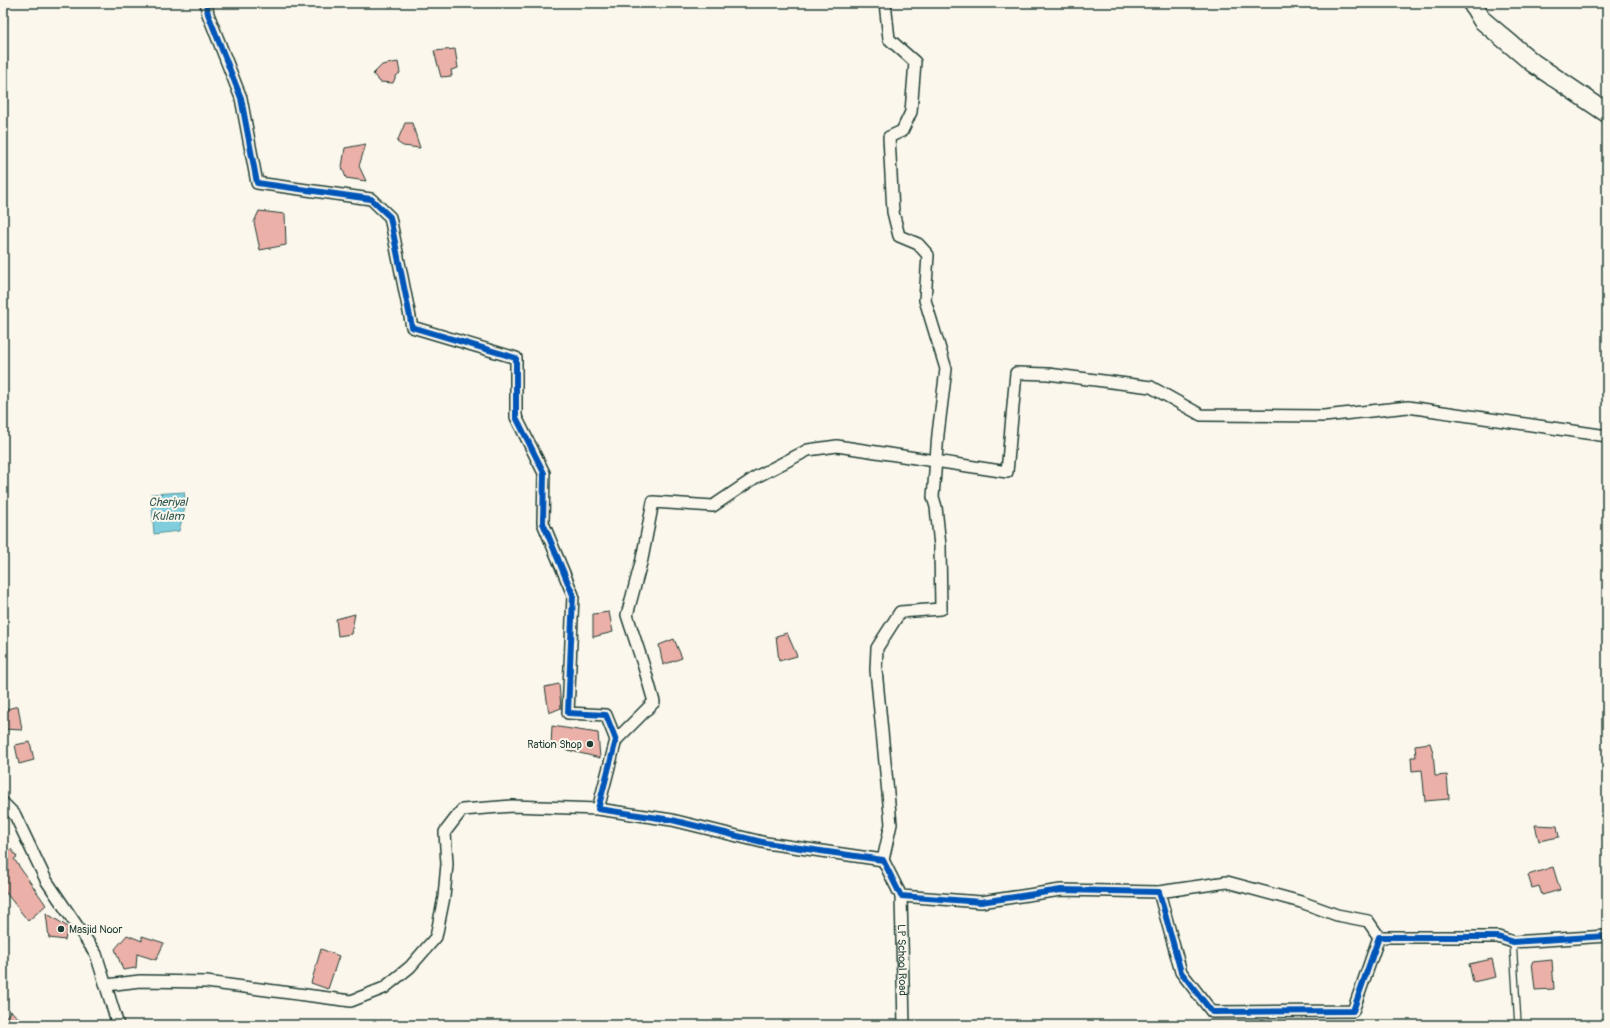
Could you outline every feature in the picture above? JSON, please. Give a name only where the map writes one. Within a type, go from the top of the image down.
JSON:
[{"type":"highway","points":[[1472,3],[1482,20],[1533,63],[1607,112]]},
{"type":"street","points":[[206,3],[208,14],[241,98],[257,183],[371,199],[390,217],[412,327],[516,358],[516,417],[544,473],[543,523],[573,595],[568,713],[606,715],[616,740]]},
{"type":"street","points":[[885,3],[888,39],[915,62],[911,112],[902,131],[889,137],[893,212],[899,236],[918,244],[928,255],[925,300],[946,369],[933,497],[936,507],[940,546],[941,609],[900,612],[877,648],[876,670],[891,824],[883,860],[901,896],[981,902],[1061,890],[1159,892],[1227,882],[1301,902],[1337,915],[1368,921],[1379,937]]},
{"type":"street","points":[[598,809],[616,740],[654,702],[627,615],[642,559],[653,502],[713,506],[756,477],[808,450],[837,446],[1007,472],[1016,373],[1048,374],[1151,387],[1201,415],[1324,416],[1408,407],[1607,436]]},
{"type":"street","points":[[3,803],[15,815],[46,880],[96,954],[107,985],[118,1025]]},
{"type":"street","points":[[107,985],[140,981],[206,982],[351,1001],[384,988],[410,967],[436,937],[444,897],[446,864],[445,832],[462,810],[512,806],[598,809],[672,820],[766,843],[883,860]]},
{"type":"street","points":[[1159,892],[1181,972],[1212,1012],[1353,1011],[1379,937]]},
{"type":"street","name":"LP School Road","points":[[901,896],[904,1025]]},
{"type":"street","points":[[1379,937],[1498,938],[1514,942],[1607,936]]},
{"type":"lane","points":[[1514,942],[1518,1025]]},
{"type":"water","name":"Cheriyal Kulam","points":[[184,492],[186,503],[179,531],[154,534],[151,494]]},
{"type":"building","points":[[455,49],[458,68],[451,70],[452,76],[441,77],[434,51]]},
{"type":"building","points":[[398,62],[400,73],[396,76],[393,83],[380,82],[373,74],[382,65]]},
{"type":"building","points":[[405,123],[412,123],[420,148],[403,146],[397,142]]},
{"type":"building","points":[[366,144],[359,166],[366,181],[346,178],[342,167],[345,148]]},
{"type":"building","points":[[259,211],[285,214],[286,245],[260,250],[254,222]]},
{"type":"building","points":[[609,612],[613,632],[593,637],[593,614]]},
{"type":"building","points":[[355,614],[351,634],[338,636],[336,619]]},
{"type":"building","points":[[787,633],[797,656],[779,661],[776,636]]},
{"type":"building","points":[[674,639],[682,658],[663,665],[659,645]]},
{"type":"building","points":[[559,684],[561,708],[549,713],[545,687]]},
{"type":"building","points":[[18,706],[22,730],[3,729],[4,710]]},
{"type":"building","points":[[552,726],[598,733],[600,758],[551,746]]},
{"type":"building","points":[[30,742],[34,760],[19,764],[15,745]]},
{"type":"building","points":[[1430,743],[1433,752],[1435,776],[1447,775],[1449,799],[1425,801],[1422,770],[1412,771],[1411,757],[1416,757],[1415,745]]},
{"type":"building","points":[[1535,825],[1557,826],[1559,837],[1539,841]]},
{"type":"building","points":[[3,843],[8,851],[11,849],[17,857],[14,859],[46,905],[28,921],[3,889]]},
{"type":"building","points":[[1553,867],[1560,890],[1542,895],[1539,886],[1532,888],[1528,875]]},
{"type":"building","points":[[46,913],[68,927],[65,940],[49,938]]},
{"type":"building","points":[[127,935],[142,941],[142,936],[164,943],[156,960],[137,954],[136,968],[123,970],[115,949]]},
{"type":"building","points":[[321,949],[339,956],[328,989],[311,983]]},
{"type":"building","points":[[1492,959],[1496,977],[1473,982],[1469,964]]},
{"type":"building","points":[[1552,960],[1554,989],[1535,990],[1532,962]]},
{"type":"building","points":[[11,1011],[26,1025],[3,1025],[3,1020]]},
{"type":"cycle path","points":[[206,3],[208,14],[241,98],[257,183],[371,199],[390,217],[412,327],[516,358],[516,417],[544,473],[543,523],[573,595],[568,713],[606,715],[616,740],[598,809],[672,820],[766,843],[883,860],[901,896],[981,902],[1061,890],[1159,892],[1181,972],[1212,1012],[1353,1011],[1379,937],[1498,937],[1513,942],[1607,936]]},
{"type":"place","name":"Ration Shop","points":[[590,744]]},
{"type":"place","name":"Masjid Noor","points":[[61,929]]}]
